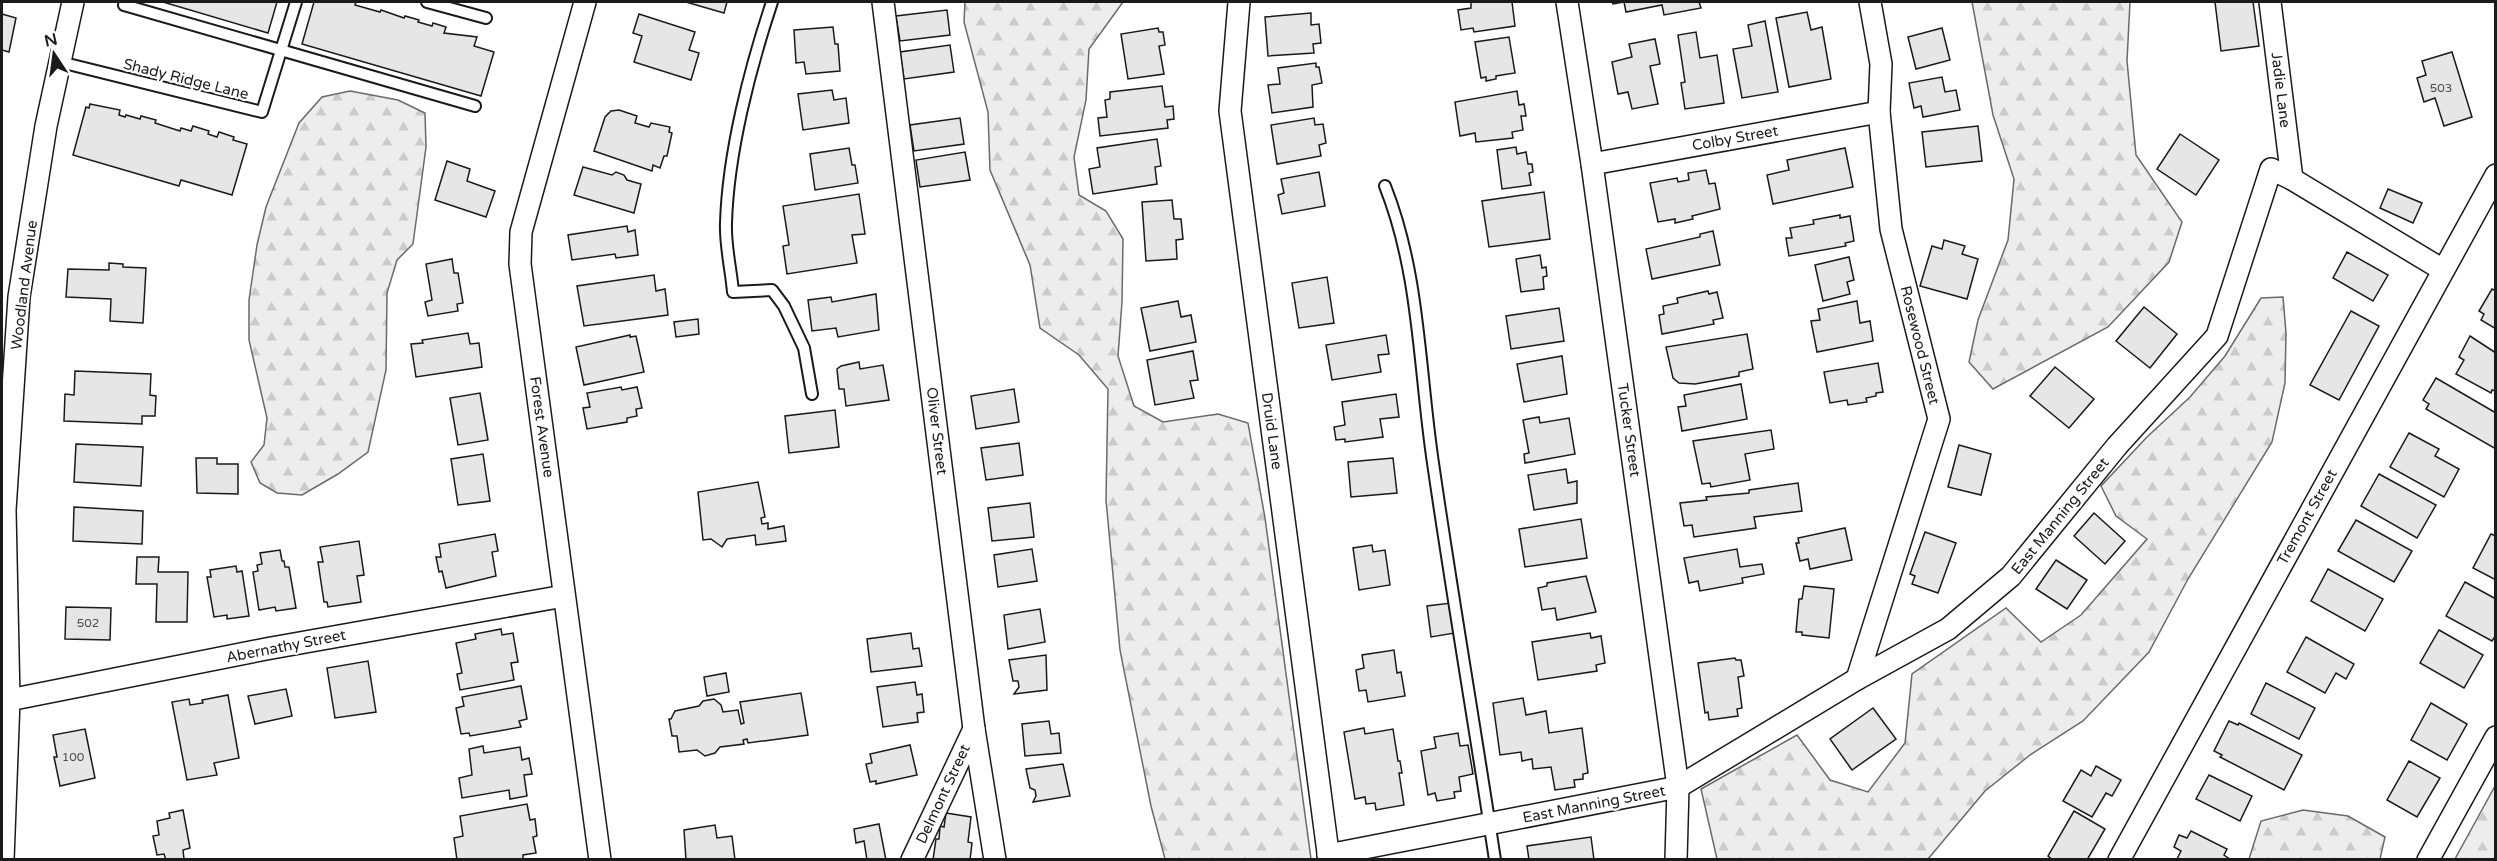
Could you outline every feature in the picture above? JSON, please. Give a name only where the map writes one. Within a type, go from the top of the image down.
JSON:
[{"type":"street","name":"Woodland Avenue","points":[[3,860],[9,700],[5,510],[19,297],[46,126],[73,2]]},
{"type":"street","name":"Forest Avenue","points":[[585,2],[521,232],[520,253],[600,860]]},
{"type":"street","name":"Oliver Street","points":[[883,2],[974,729],[995,860]]},
{"type":"street","name":"Druid Lane","points":[[1239,2],[1230,111],[1328,857]]},
{"type":"street","name":"Tucker Street","points":[[1567,2],[1592,164],[1678,787],[1676,860]]},
{"type":"street","name":"Rosewood Street","points":[[1857,679],[1939,419],[1891,229],[1879,112],[1881,64],[1870,2]]},
{"type":"street","name":"Jadie Lane","points":[[2270,2],[2292,179]]},
{"type":"street","name":"Colby Street","points":[[1592,164],[1879,112]]},
{"type":"street","name":"East Manning Street","points":[[1328,857],[1678,787],[1857,679],[1948,629],[2011,576],[2117,446],[2217,336],[2271,169],[2292,179],[2443,270]]},
{"type":"street","name":"Tremont Street","points":[[2119,860],[2496,175]]},
{"type":"street","name":"Abernathy Street","points":[[9,700],[266,649],[564,596]]},
{"type":"street","name":"Delmont Street","points":[[912,860],[974,729]]},
{"type":"street","points":[[2428,860],[2496,737]]},
{"type":"lane","name":"Shady Ridge Lane","points":[[60,62],[219,104],[262,112],[296,2]]},
{"type":"lane","points":[[427,2],[486,18]]},
{"type":"lane","points":[[772,2],[756,52],[729,182],[726,226],[733,292],[772,290],[784,306],[804,348],[812,394]]},
{"type":"lane","points":[[124,5],[475,106]]},
{"type":"lane","points":[[1384,186],[1402,234],[1413,292],[1432,461],[1495,860]]},
{"type":"green space","points":[[965,2],[1123,2],[1089,49],[1086,100],[1074,157],[1079,195],[1106,211],[1123,239],[1118,356],[1134,406],[1163,422],[1218,414],[1248,423],[1265,518],[1311,859],[1165,859],[1151,806],[1120,650],[1106,500],[1108,389],[1079,355],[1040,328],[1030,265],[990,170],[988,112],[964,22]]},
{"type":"green space","points":[[1972,2],[2130,2],[2127,61],[2136,155],[2182,222],[2169,262],[2108,327],[1993,389],[1969,362],[1978,320],[2008,240],[2014,179],[1993,115]]},
{"type":"green space","points":[[350,91],[398,100],[425,113],[426,147],[413,244],[397,260],[387,293],[386,370],[368,452],[338,474],[302,495],[277,493],[260,483],[251,462],[264,445],[267,418],[249,340],[249,300],[257,245],[266,207],[299,123],[322,97]]},
{"type":"green space","points":[[2283,297],[2286,333],[2285,383],[2272,442],[2188,579],[2149,652],[2083,721],[2030,755],[1985,791],[1928,859],[1717,859],[1701,789],[1797,735],[1830,780],[1868,792],[1905,743],[1912,674],[2006,608],[2041,642],[2081,615],[2147,539],[2116,516],[2101,486],[2147,437],[2190,397],[2225,356],[2261,298]]},
{"type":"green space","points":[[2495,786],[2495,859],[2455,859]]},
{"type":"green space","points":[[2303,810],[2348,816],[2385,837],[2380,859],[2249,859],[2261,821]]},
{"type":"building","points":[[163,2],[277,2],[268,33]]},
{"type":"building","points":[[314,2],[356,2],[355,5],[380,12],[381,10],[404,18],[405,16],[419,20],[418,22],[432,26],[433,23],[446,27],[444,33],[477,37],[474,46],[494,52],[481,96],[302,44]]},
{"type":"building","points":[[686,2],[727,2],[724,13]]},
{"type":"building","points":[[1471,2],[1512,2],[1515,26],[1474,32],[1473,28],[1461,30],[1458,10],[1471,8]]},
{"type":"building","points":[[1624,2],[1699,2],[1701,8],[1664,15],[1662,5],[1626,12]]},
{"type":"building","points":[[2215,2],[2253,2],[2259,46],[2221,51]]},
{"type":"building","points":[[947,10],[950,35],[900,41],[896,16]]},
{"type":"building","points":[[1807,12],[1811,30],[1822,27],[1831,79],[1789,87],[1776,18]]},
{"type":"building","points":[[1311,13],[1311,25],[1319,24],[1321,43],[1313,44],[1314,53],[1268,56],[1265,17]]},
{"type":"building","points":[[2,14],[16,18],[9,52],[2,50]]},
{"type":"building","points":[[639,14],[695,32],[689,50],[699,53],[691,80],[634,62],[642,36],[633,33]]},
{"type":"building","points":[[1765,21],[1778,92],[1742,98],[1733,49],[1752,46],[1748,25]]},
{"type":"building","points":[[833,27],[835,44],[838,44],[840,71],[806,74],[804,62],[796,63],[794,30]]},
{"type":"building","points":[[1158,28],[1159,32],[1163,32],[1165,45],[1159,46],[1164,74],[1128,79],[1121,34]]},
{"type":"building","points":[[1942,28],[1950,60],[1916,69],[1908,37]]},
{"type":"building","points":[[1696,32],[1700,58],[1717,55],[1724,103],[1685,109],[1681,83],[1685,82],[1678,35]]},
{"type":"building","points":[[1509,37],[1515,73],[1496,76],[1496,79],[1486,81],[1486,77],[1481,78],[1475,42]]},
{"type":"building","points":[[1655,39],[1660,64],[1650,66],[1658,104],[1632,109],[1628,92],[1618,94],[1612,62],[1632,57],[1629,44]]},
{"type":"building","points":[[950,45],[954,72],[904,79],[900,52]]},
{"type":"building","points":[[2452,52],[2472,117],[2444,126],[2435,98],[2424,102],[2417,78],[2426,75],[2422,61]]},
{"type":"building","points":[[1316,63],[1322,83],[1312,85],[1313,107],[1272,113],[1268,85],[1280,84],[1278,68]]},
{"type":"building","points":[[1942,77],[1945,92],[1956,90],[1960,110],[1923,117],[1921,106],[1914,108],[1909,83]]},
{"type":"building","points":[[1162,86],[1165,107],[1173,106],[1174,119],[1167,120],[1168,128],[1100,136],[1098,118],[1107,117],[1105,100],[1110,99],[1110,92]]},
{"type":"building","points":[[832,90],[834,100],[846,98],[849,123],[803,130],[798,94]]},
{"type":"building","points":[[1517,91],[1519,105],[1524,104],[1526,116],[1521,116],[1523,130],[1512,132],[1513,138],[1476,142],[1475,133],[1460,136],[1455,102]]},
{"type":"building","points":[[90,104],[120,110],[119,115],[125,117],[126,115],[140,119],[141,116],[156,120],[155,123],[180,131],[181,128],[191,131],[193,126],[209,131],[208,134],[217,137],[219,132],[234,137],[233,140],[247,144],[232,195],[181,180],[179,186],[73,155],[86,107],[89,108]]},
{"type":"building","points":[[619,110],[637,116],[635,123],[649,127],[651,123],[670,127],[669,132],[672,133],[667,156],[664,156],[660,168],[653,165],[652,171],[594,151],[605,117],[611,111]]},
{"type":"building","points":[[960,118],[964,144],[914,151],[910,125]]},
{"type":"building","points":[[1314,118],[1315,125],[1323,124],[1326,143],[1319,145],[1321,156],[1277,164],[1271,125]]},
{"type":"building","points":[[1978,126],[1982,161],[1926,167],[1922,132]]},
{"type":"building","points":[[2180,134],[2219,160],[2196,195],[2157,169]]},
{"type":"building","points":[[1157,139],[1161,166],[1155,167],[1157,184],[1093,194],[1089,169],[1100,167],[1097,148]]},
{"type":"building","points":[[1516,147],[1517,154],[1526,152],[1528,164],[1532,164],[1533,172],[1529,173],[1531,185],[1502,189],[1497,150]]},
{"type":"building","points":[[849,148],[858,183],[815,190],[810,154]]},
{"type":"building","points":[[1845,148],[1853,187],[1773,204],[1767,175],[1789,170],[1787,160]]},
{"type":"building","points":[[965,152],[970,180],[920,187],[916,160]]},
{"type":"building","points":[[447,161],[470,169],[467,181],[495,191],[486,217],[435,200]]},
{"type":"building","points":[[583,167],[612,175],[616,172],[624,175],[627,180],[641,184],[634,213],[574,195]]},
{"type":"building","points":[[1706,170],[1709,184],[1715,183],[1720,209],[1675,223],[1675,219],[1658,222],[1650,183],[1677,178],[1678,182],[1689,180],[1688,173]]},
{"type":"building","points":[[1319,172],[1325,206],[1282,214],[1278,195],[1284,193],[1281,179]]},
{"type":"building","points":[[2388,189],[2422,203],[2413,223],[2380,208]]},
{"type":"building","points":[[1544,192],[1550,239],[1489,247],[1482,201]]},
{"type":"building","points":[[859,194],[865,234],[852,235],[857,263],[787,274],[783,246],[789,245],[783,206]]},
{"type":"building","points":[[1172,200],[1174,219],[1181,219],[1183,239],[1176,240],[1177,259],[1146,261],[1142,202]]},
{"type":"building","points":[[1840,215],[1840,218],[1850,216],[1854,241],[1845,243],[1846,246],[1789,256],[1786,238],[1792,238],[1790,228],[1814,224],[1813,220]]},
{"type":"building","points":[[627,226],[628,232],[635,230],[638,255],[616,258],[615,254],[572,260],[568,235]]},
{"type":"building","points":[[1713,231],[1720,265],[1652,279],[1646,249],[1700,237],[1700,234]]},
{"type":"building","points":[[1944,240],[1965,246],[1962,254],[1978,259],[1967,299],[1920,286],[1932,246],[1942,249]]},
{"type":"building","points":[[2347,252],[2388,275],[2373,301],[2333,278]]},
{"type":"building","points":[[1540,255],[1542,268],[1546,267],[1547,276],[1543,277],[1544,289],[1521,292],[1516,259]]},
{"type":"building","points":[[1849,257],[1854,280],[1847,282],[1850,294],[1823,301],[1815,265]]},
{"type":"building","points":[[452,259],[454,273],[458,273],[463,303],[457,304],[458,311],[428,316],[425,302],[432,300],[426,264]]},
{"type":"building","points":[[109,263],[123,264],[123,267],[146,268],[143,323],[110,321],[111,299],[66,297],[68,269],[109,270]]},
{"type":"building","points":[[654,275],[656,291],[665,289],[668,315],[584,326],[577,286]]},
{"type":"building","points":[[1327,277],[1334,323],[1299,328],[1292,283]]},
{"type":"building","points":[[2492,289],[2496,291],[2496,329],[2481,320],[2484,314],[2479,311]]},
{"type":"building","points":[[1708,291],[1709,294],[1717,292],[1723,318],[1713,320],[1714,324],[1662,334],[1659,315],[1664,314],[1663,306],[1678,303],[1677,298]]},
{"type":"building","points":[[876,294],[879,330],[838,337],[836,328],[812,331],[808,300],[831,297],[832,302]]},
{"type":"building","points":[[1178,301],[1181,317],[1191,315],[1196,342],[1150,351],[1141,308]]},
{"type":"building","points":[[1857,301],[1860,323],[1870,321],[1873,341],[1817,352],[1811,321],[1820,320],[1818,309]]},
{"type":"building","points":[[2144,307],[2177,334],[2150,368],[2116,341]]},
{"type":"building","points":[[1559,308],[1564,341],[1511,349],[1506,316]]},
{"type":"building","points":[[2351,311],[2379,326],[2339,400],[2310,385]]},
{"type":"building","points":[[698,319],[699,334],[676,337],[674,322]]},
{"type":"building","points":[[468,333],[470,344],[479,343],[482,367],[416,377],[411,344],[423,343],[422,340]]},
{"type":"building","points":[[1747,334],[1753,369],[1739,372],[1739,376],[1695,384],[1679,383],[1673,378],[1666,347]]},
{"type":"building","points":[[630,335],[630,337],[636,336],[644,372],[584,385],[576,347]]},
{"type":"building","points":[[1386,335],[1389,354],[1378,355],[1381,372],[1332,380],[1326,345]]},
{"type":"building","points":[[2470,336],[2496,353],[2496,391],[2492,390],[2491,393],[2456,374],[2464,360],[2459,357]]},
{"type":"building","points":[[1193,351],[1198,380],[1190,381],[1194,398],[1155,405],[1147,360]]},
{"type":"building","points":[[1562,356],[1567,394],[1524,402],[1517,364]]},
{"type":"building","points":[[859,362],[860,369],[883,365],[889,400],[846,406],[844,389],[839,389],[837,369]]},
{"type":"building","points":[[1878,363],[1883,392],[1866,398],[1867,402],[1848,405],[1847,400],[1830,403],[1824,372]]},
{"type":"building","points":[[2055,367],[2094,399],[2069,428],[2030,396]]},
{"type":"building","points":[[75,371],[151,374],[150,395],[156,396],[155,416],[142,416],[142,424],[64,421],[65,394],[74,395]]},
{"type":"building","points":[[2436,378],[2496,413],[2496,449],[2426,409],[2429,404],[2423,400]]},
{"type":"building","points":[[1741,384],[1747,419],[1682,431],[1678,407],[1686,406],[1684,395]]},
{"type":"building","points":[[621,387],[622,390],[637,387],[642,408],[636,409],[637,416],[627,418],[627,422],[587,429],[583,408],[590,407],[587,393]]},
{"type":"building","points":[[1014,389],[1019,422],[976,429],[971,396]]},
{"type":"building","points":[[480,393],[488,440],[458,445],[450,398]]},
{"type":"building","points":[[1396,394],[1399,417],[1380,419],[1383,437],[1345,442],[1345,439],[1336,440],[1334,427],[1345,425],[1342,402]]},
{"type":"building","points":[[835,410],[839,447],[789,453],[785,416]]},
{"type":"building","points":[[1539,417],[1540,423],[1569,418],[1575,454],[1525,463],[1524,454],[1529,453],[1523,420]]},
{"type":"building","points":[[1771,430],[1774,449],[1745,454],[1750,480],[1711,487],[1710,483],[1702,484],[1693,441]]},
{"type":"building","points":[[2409,433],[2439,449],[2435,456],[2459,469],[2444,497],[2390,467]]},
{"type":"building","points":[[1019,443],[1023,475],[986,480],[981,448]]},
{"type":"building","points":[[76,444],[143,447],[141,486],[74,482]]},
{"type":"building","points":[[1959,445],[1991,454],[1981,495],[1948,487]]},
{"type":"building","points":[[483,454],[490,501],[458,505],[451,459]]},
{"type":"building","points":[[196,458],[217,458],[217,464],[238,464],[238,494],[197,493]]},
{"type":"building","points":[[1393,458],[1397,493],[1351,497],[1348,462]]},
{"type":"building","points":[[1566,469],[1568,483],[1577,481],[1577,503],[1534,510],[1528,475]]},
{"type":"building","points":[[2379,474],[2436,505],[2417,538],[2361,506]]},
{"type":"building","points":[[758,482],[765,517],[761,518],[762,524],[768,523],[768,529],[784,526],[786,541],[756,545],[755,535],[727,539],[722,547],[711,539],[703,540],[698,492]]},
{"type":"building","points":[[1798,483],[1802,511],[1754,517],[1756,528],[1694,537],[1692,525],[1684,526],[1680,503]]},
{"type":"building","points":[[1030,503],[1034,537],[992,541],[988,508]]},
{"type":"building","points":[[74,507],[143,511],[142,544],[73,541]]},
{"type":"building","points":[[2094,513],[2125,541],[2105,564],[2074,536]]},
{"type":"building","points":[[1581,519],[1587,558],[1525,567],[1519,529]]},
{"type":"building","points":[[2356,520],[2412,551],[2394,582],[2338,551]]},
{"type":"building","points":[[1845,528],[1852,560],[1810,569],[1808,559],[1800,561],[1796,543],[1799,543],[1798,538]]},
{"type":"building","points":[[1925,532],[1956,543],[1938,593],[1912,584],[1915,576],[1910,574]]},
{"type":"building","points":[[495,534],[498,551],[492,552],[496,576],[446,588],[436,557],[441,557],[439,544]]},
{"type":"building","points":[[2491,534],[2496,536],[2496,580],[2473,568]]},
{"type":"building","points":[[359,541],[364,575],[357,576],[361,602],[328,607],[327,602],[324,602],[318,562],[323,562],[320,547]]},
{"type":"building","points":[[1372,545],[1373,552],[1385,550],[1390,585],[1359,590],[1353,548]]},
{"type":"building","points":[[1032,549],[1037,581],[998,587],[994,555]]},
{"type":"building","points":[[1737,549],[1740,567],[1762,564],[1764,574],[1742,578],[1743,583],[1700,591],[1698,581],[1689,583],[1684,558]]},
{"type":"building","points":[[280,550],[285,567],[289,567],[296,608],[276,611],[275,607],[259,610],[253,572],[258,571],[257,565],[262,564],[260,553]]},
{"type":"building","points":[[137,557],[159,557],[158,572],[188,572],[187,622],[156,622],[157,584],[136,584]]},
{"type":"building","points":[[2056,560],[2087,580],[2067,609],[2036,589]]},
{"type":"building","points":[[236,566],[237,572],[242,571],[249,616],[227,619],[227,615],[214,617],[207,577],[211,577],[210,570]]},
{"type":"building","points":[[2328,569],[2383,599],[2365,631],[2311,601]]},
{"type":"building","points":[[1586,576],[1596,612],[1557,620],[1555,608],[1542,610],[1538,588],[1547,586],[1547,583]]},
{"type":"building","points":[[2465,582],[2496,599],[2496,635],[2492,641],[2446,616]]},
{"type":"building","points":[[1804,586],[1834,589],[1829,638],[1802,635],[1802,632],[1796,632],[1799,599],[1802,599]]},
{"type":"building","points":[[1451,603],[1455,633],[1431,637],[1427,606]]},
{"type":"building","points":[[66,607],[111,608],[110,640],[65,639]]},
{"type":"building","points":[[1040,609],[1045,642],[1008,649],[1004,615]]},
{"type":"building","points":[[501,629],[502,635],[513,633],[518,662],[511,663],[514,680],[460,690],[457,674],[462,673],[456,643],[476,639],[475,634]]},
{"type":"building","points":[[2439,630],[2483,655],[2464,688],[2420,663]]},
{"type":"building","points":[[911,633],[913,649],[919,648],[922,666],[871,672],[867,639]]},
{"type":"building","points":[[1590,633],[1591,638],[1601,636],[1605,663],[1596,665],[1597,671],[1538,680],[1532,642]]},
{"type":"building","points":[[2306,637],[2354,664],[2346,679],[2336,673],[2325,693],[2287,672]]},
{"type":"building","points":[[1394,650],[1397,673],[1401,672],[1405,696],[1368,702],[1366,690],[1359,691],[1356,670],[1364,668],[1362,655]]},
{"type":"building","points":[[1046,655],[1047,690],[1014,694],[1019,687],[1018,681],[1013,681],[1009,660]]},
{"type":"building","points":[[1735,658],[1741,660],[1744,676],[1738,677],[1742,708],[1737,709],[1738,716],[1709,720],[1708,712],[1705,713],[1698,663]]},
{"type":"building","points":[[368,661],[376,712],[335,718],[327,668]]},
{"type":"building","points":[[726,673],[729,692],[707,696],[704,677]]},
{"type":"building","points":[[915,682],[917,695],[922,694],[924,712],[917,713],[918,722],[883,727],[877,687]]},
{"type":"building","points":[[2266,683],[2315,708],[2299,739],[2251,714]]},
{"type":"building","points":[[521,686],[527,719],[519,721],[521,727],[470,736],[469,733],[461,734],[456,708],[464,706],[462,697]]},
{"type":"building","points":[[286,689],[292,716],[255,724],[248,696]]},
{"type":"building","points":[[801,693],[808,735],[748,743],[747,739],[743,740],[744,744],[720,747],[715,753],[705,756],[697,750],[679,752],[677,736],[672,736],[669,719],[675,711],[699,706],[703,701],[714,699],[721,705],[723,712],[738,710],[741,724],[744,723],[740,702]]},
{"type":"building","points":[[228,695],[239,758],[214,763],[217,775],[187,780],[172,702],[189,699],[190,705]]},
{"type":"building","points":[[1523,698],[1526,715],[1546,711],[1549,733],[1582,728],[1588,773],[1583,774],[1583,779],[1574,780],[1575,787],[1555,790],[1551,767],[1533,769],[1532,759],[1522,761],[1521,752],[1500,755],[1493,703]]},
{"type":"building","points":[[2431,703],[2467,724],[2447,760],[2411,740]]},
{"type":"building","points":[[1873,708],[1896,739],[1852,770],[1830,739]]},
{"type":"building","points":[[1049,721],[1051,734],[1059,733],[1061,753],[1025,756],[1022,724]]},
{"type":"building","points":[[2229,721],[2238,725],[2239,723],[2302,755],[2284,790],[2220,757],[2222,755],[2214,751]]},
{"type":"building","points":[[1364,728],[1365,734],[1393,729],[1402,773],[1399,773],[1404,805],[1376,810],[1375,803],[1366,804],[1365,797],[1355,799],[1344,732]]},
{"type":"building","points":[[85,729],[95,778],[60,786],[54,757],[57,757],[53,735]]},
{"type":"building","points":[[1458,733],[1460,746],[1468,745],[1473,774],[1459,777],[1461,791],[1454,792],[1455,798],[1437,801],[1435,793],[1428,795],[1421,751],[1436,748],[1434,737]]},
{"type":"building","points":[[910,745],[917,775],[876,784],[876,781],[870,782],[866,764],[872,763],[870,754]]},
{"type":"building","points":[[483,746],[484,753],[520,747],[522,760],[529,758],[532,774],[524,775],[527,796],[510,799],[509,790],[462,798],[459,778],[472,775],[469,749]]},
{"type":"building","points":[[2409,761],[2440,778],[2417,817],[2387,800]]},
{"type":"building","points":[[1063,764],[1070,796],[1033,802],[1036,796],[1035,790],[1030,788],[1026,769]]},
{"type":"building","points":[[2096,766],[2121,780],[2112,796],[2106,793],[2092,817],[2063,801],[2081,770],[2091,776]]},
{"type":"building","points":[[2209,775],[2252,796],[2240,821],[2196,799]]},
{"type":"building","points":[[527,804],[530,820],[535,819],[537,836],[533,837],[536,853],[523,855],[523,860],[457,860],[454,838],[463,836],[460,816]]},
{"type":"building","points":[[183,810],[190,848],[183,850],[184,859],[166,860],[164,854],[157,855],[153,836],[159,835],[157,821],[170,818],[169,813]]},
{"type":"building","points":[[2074,811],[2105,829],[2087,860],[2053,860],[2048,856]]},
{"type":"building","points":[[946,813],[971,817],[968,842],[972,843],[970,860],[933,860],[936,839],[939,839],[940,826],[944,827]]},
{"type":"building","points":[[879,824],[886,860],[867,860],[864,841],[856,843],[854,829]]},
{"type":"building","points":[[715,825],[717,838],[732,836],[735,860],[686,860],[684,830]]},
{"type":"building","points":[[2191,831],[2227,849],[2224,855],[2231,860],[2177,859],[2181,851],[2174,847],[2179,835],[2187,838]]},
{"type":"building","points":[[1591,837],[1594,860],[1529,860],[1527,846]]}]
